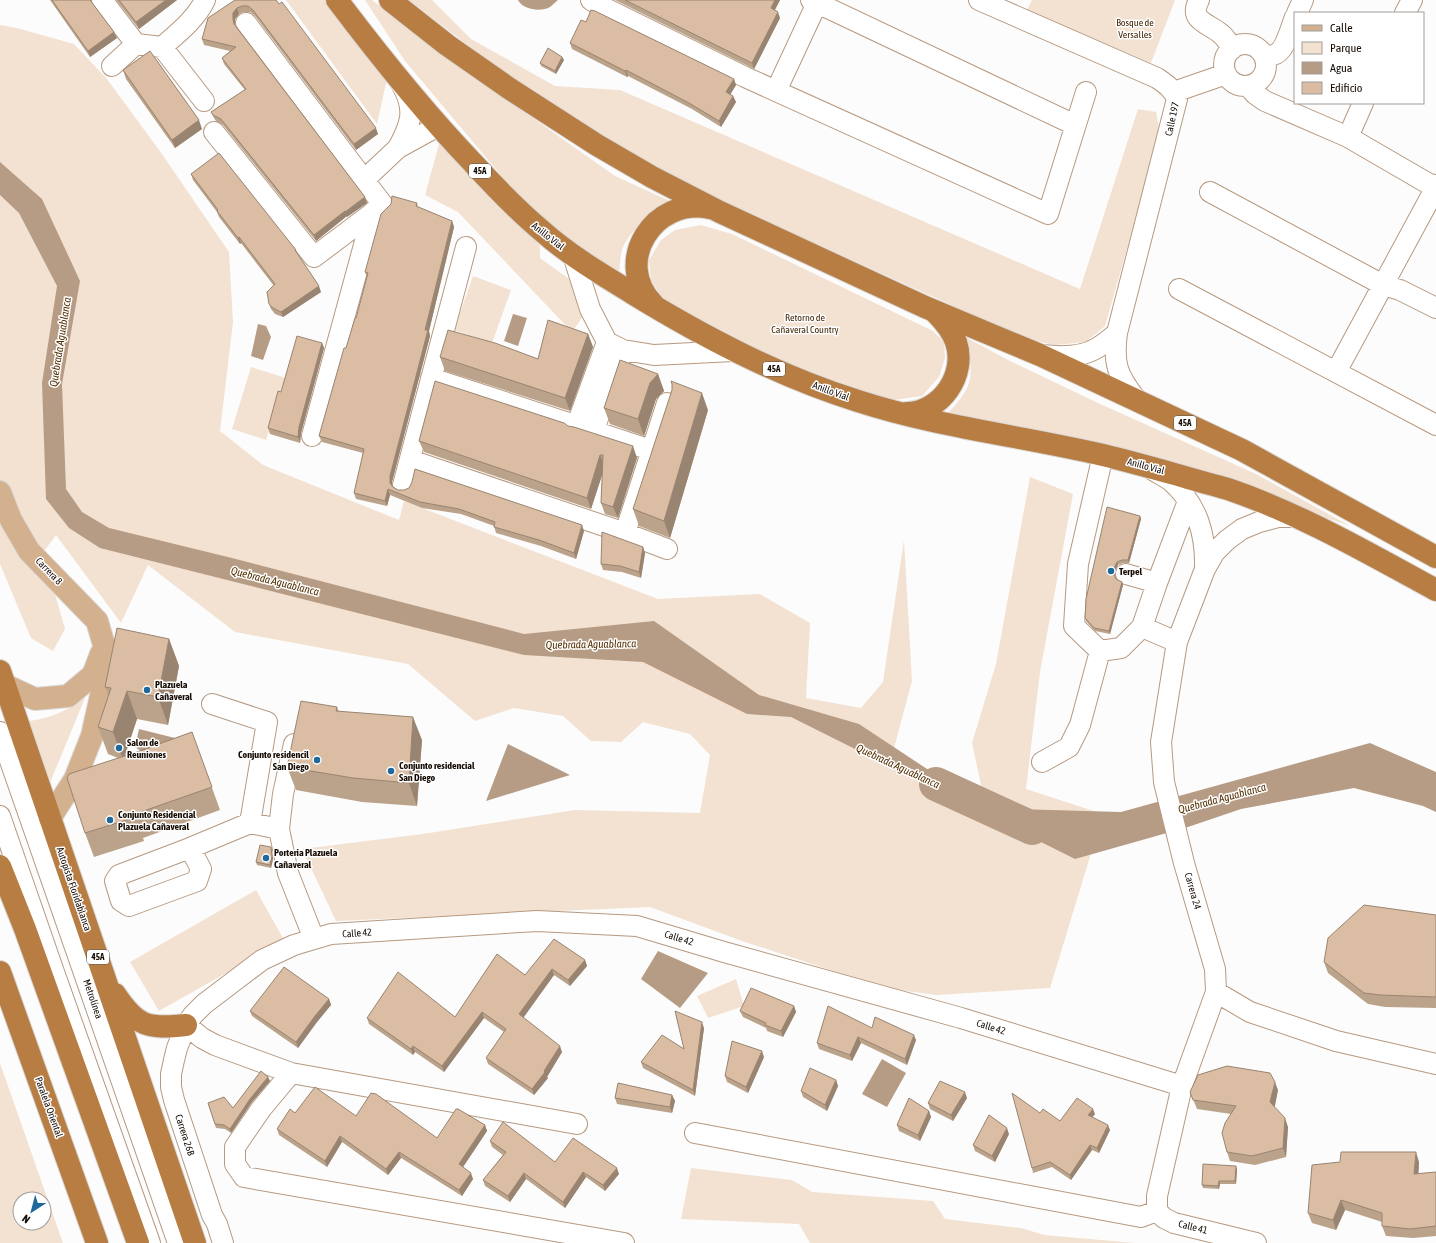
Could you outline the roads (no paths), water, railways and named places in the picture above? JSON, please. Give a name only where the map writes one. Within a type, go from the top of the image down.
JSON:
[{"type":"highway","name":"Anillo Víal","points":[[337,0],[368,41],[438,126],[526,218],[573,255],[656,308],[733,351],[815,386],[900,414],[1103,455],[1227,489],[1297,517],[1343,539],[1436,590]]},
{"type":"highway","name":"45A","points":[[390,0],[447,45],[551,116],[624,162],[720,212],[926,307],[1040,355],[1242,450],[1436,557]]},
{"type":"highway","points":[[656,308],[645,294],[638,278],[638,256],[644,236],[655,222],[678,209],[695,206],[720,212]]},
{"type":"highway","points":[[900,414],[919,412],[936,403],[950,389],[957,372],[959,352],[953,334],[942,318],[926,307]]},
{"type":"highway","name":"Autopista Floridablanca","points":[[3,678],[195,1243]]},
{"type":"highway","points":[[0,866],[25,929],[138,1243]]},
{"type":"highway","name":"Paralela Oriental","points":[[0,972],[97,1243]]},
{"type":"highway","points":[[105,977],[126,1008],[131,1014],[142,1022],[158,1027],[186,1025]]},
{"type":"main road","name":"Carrera 8","points":[[0,492],[17,532],[29,551],[96,621],[104,645],[102,691],[92,736],[74,780],[50,818]]},
{"type":"main road","points":[[3,678],[35,699],[68,696],[93,675],[104,645]]},
{"type":"street","points":[[102,0],[136,44]]},
{"type":"street","points":[[112,66],[136,44],[162,46],[178,34],[202,7],[205,0]]},
{"type":"street","points":[[591,0],[624,18],[776,91],[1048,214],[1086,92]]},
{"type":"street","name":"Calle 197","points":[[979,0],[1157,78],[1166,83],[1174,92],[1177,99],[1117,332],[1114,351],[1117,368],[1124,385],[1136,399]]},
{"type":"street","points":[[1199,0],[1196,11],[1197,17],[1202,22],[1220,32],[1232,49]]},
{"type":"street","points":[[1297,12],[1303,0]]},
{"type":"street","points":[[1406,12],[1412,0]]},
{"type":"street","points":[[776,91],[824,3],[1075,125]]},
{"type":"street","points":[[1264,55],[1274,55],[1279,53],[1286,42],[1294,20]]},
{"type":"street","points":[[214,132],[314,257],[383,205],[246,23]]},
{"type":"street","points":[[1238,45],[1253,45],[1264,55],[1266,68],[1260,80],[1255,84],[1242,86],[1235,83],[1226,74],[1224,67],[1225,60],[1232,49],[1238,45]]},
{"type":"street","points":[[162,46],[204,101]]},
{"type":"street","points":[[1174,92],[1226,74]]},
{"type":"street","points":[[398,148],[406,134],[410,118],[409,97],[400,80]]},
{"type":"street","points":[[1248,86],[1265,101],[1348,137],[1429,184],[1436,186],[1336,372]]},
{"type":"street","points":[[1348,137],[1363,104]]},
{"type":"street","points":[[364,180],[398,148],[438,126]]},
{"type":"street","points":[[1210,192],[1383,285],[1400,290],[1436,308]]},
{"type":"street","points":[[312,436],[373,212]]},
{"type":"street","points":[[403,485],[466,247]]},
{"type":"street","points":[[573,255],[590,309],[615,346],[654,355],[733,351]]},
{"type":"street","points":[[1179,289],[1436,425]]},
{"type":"street","points":[[1040,355],[1059,357],[1079,355],[1097,349],[1117,332]]},
{"type":"street","points":[[585,430],[615,346]]},
{"type":"street","points":[[431,378],[585,430],[651,450]]},
{"type":"street","points":[[624,533],[667,403]]},
{"type":"street","points":[[1100,651],[1074,626],[1087,566],[1103,455]]},
{"type":"street","points":[[410,460],[667,549]]},
{"type":"street","name":"Carrera 24","points":[[1150,468],[1171,482],[1188,501],[1197,517],[1203,534],[1205,569]]},
{"type":"street","points":[[1100,651],[1121,648],[1142,627],[1188,501]]},
{"type":"street","name":"Carrera 24","points":[[1157,1211],[1157,1196],[1182,1086],[1216,992],[1215,968],[1184,863],[1164,782],[1161,742],[1177,642],[1205,569],[1214,553],[1227,540],[1242,529],[1260,522],[1278,518],[1297,517]]},
{"type":"street","points":[[1126,574],[1157,583]]},
{"type":"street","points":[[1142,627],[1177,642]]},
{"type":"street","points":[[1042,762],[1069,747],[1080,725],[1100,651]]},
{"type":"street","points":[[212,704],[267,722],[250,823]]},
{"type":"street","points":[[298,728],[283,794],[279,829],[288,873],[314,939]]},
{"type":"street","name":"Metrolínea","points":[[0,732],[178,1243]]},
{"type":"street","points":[[0,816],[150,1243]]},
{"type":"street","points":[[190,848],[250,823],[279,829]]},
{"type":"street","name":"Calle 42","points":[[186,1025],[204,1004],[262,960],[294,945],[331,934],[537,921],[638,926],[724,952],[961,1018],[1182,1086]]},
{"type":"street","points":[[1216,992],[1250,1012],[1336,1041],[1436,1064]]},
{"type":"street","points":[[186,1025],[202,1038],[215,1045],[291,1073],[577,1124]]},
{"type":"street","name":"Carrera 26B","points":[[186,1025],[177,1048],[171,1074],[174,1100],[212,1215],[217,1224],[223,1243]]},
{"type":"street","points":[[291,1073],[261,1109],[235,1147],[234,1164],[244,1177],[624,1243]]},
{"type":"street","points":[[695,1133],[1141,1217],[1157,1211]]},
{"type":"street","name":"Calle 41","points":[[1157,1211],[1164,1218],[1174,1223],[1256,1243]]},
{"type":"water","points":[[518,0],[558,0],[546,9],[537,10],[524,6]]},
{"type":"water","points":[[0,162],[42,199],[80,281],[62,384],[66,489],[82,512],[109,528],[232,558],[524,634],[654,621],[759,695],[859,724],[986,808],[1121,812],[1370,743],[1436,772],[1436,812],[1423,806],[1354,788],[1241,809],[1188,827],[1075,859],[791,717],[747,714],[643,662],[524,655],[100,548],[69,528],[46,499],[42,383],[57,286],[19,213],[0,195]]},
{"type":"water","points":[[513,314],[527,318],[518,346],[504,341]]},
{"type":"water","points":[[258,324],[266,326],[271,337],[263,360],[251,356]]},
{"type":"water","points":[[139,729],[179,739],[145,754],[135,747]]},
{"type":"water","points":[[508,744],[570,775],[486,801]]},
{"type":"water","points":[[658,951],[708,973],[680,1008],[641,979]]},
{"type":"water","points":[[882,1059],[906,1073],[887,1107],[862,1094]]},
{"type":"waterway","name":"Quebrada Aguablanca","points":[[936,784],[1032,828]]},
{"type":"place","name":"Terpel","points":[[1111,571]]},
{"type":"place","name":"Plazuela Cañaveral","points":[[147,690]]},
{"type":"place","name":"Salon de Reuniones","points":[[119,748]]},
{"type":"place","name":"Conjunto residencil San Diego","points":[[317,760]]},
{"type":"place","name":"Conjunto residencial San Diego","points":[[391,771]]},
{"type":"place","name":"Conjunto Residencial Plazuela Cañaveral","points":[[110,820]]},
{"type":"place","name":"Porteria Plazuela Cañaveral","points":[[266,858]]},
{"type":"park label","name":"Bosque de Versalles","points":[[1135,28]]},
{"type":"park label","name":"Retorno de Cañaveral Country","points":[[805,322]]}]
